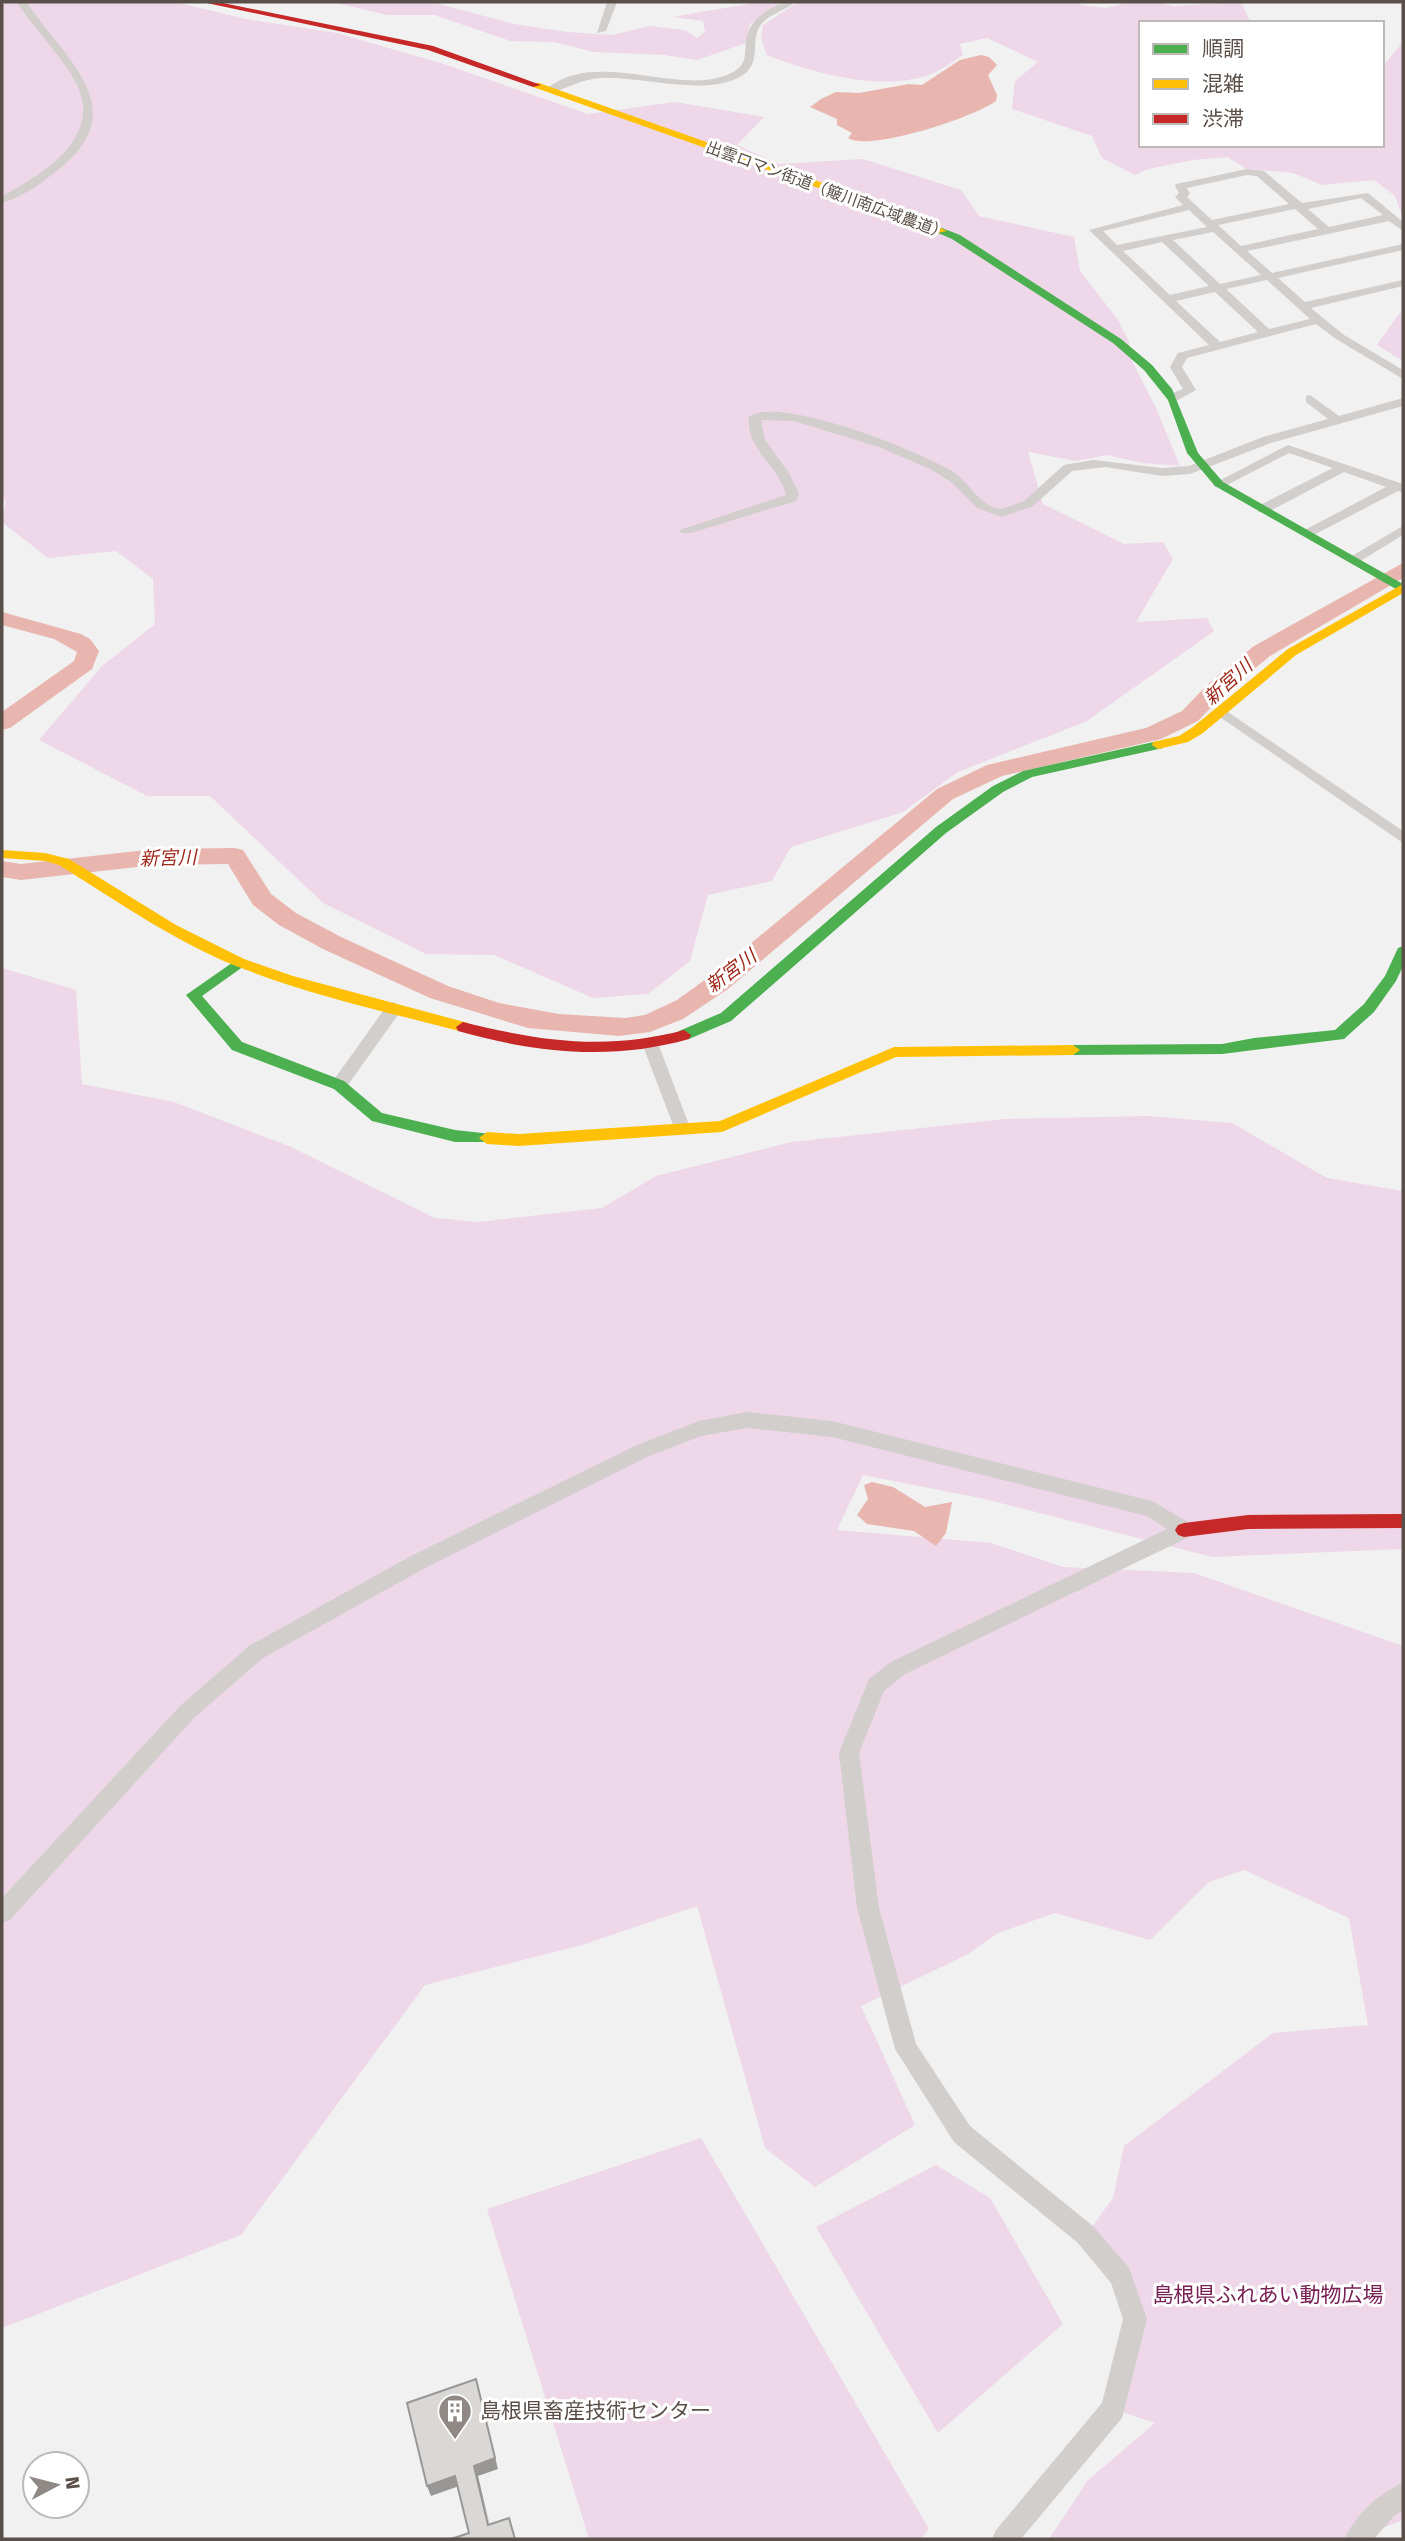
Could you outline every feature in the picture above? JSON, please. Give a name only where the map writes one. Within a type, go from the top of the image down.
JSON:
[{"type":"street","points":[[2,200],[44,176],[65,159],[79,141],[87,124],[89,106],[83,87],[22,2]]},
{"type":"street","name":"出雲ロマン街道（簸川南広域農道）","points":[[206,2],[417,45],[896,212],[956,237],[1117,341],[1140,359],[1172,398],[1187,446],[1200,467],[1219,484],[1396,584]]},
{"type":"street","points":[[601,31],[612,2]]},
{"type":"street","points":[[550,90],[575,77],[601,74],[694,82],[728,78],[743,69],[751,57],[756,24],[790,2]]},
{"type":"street","points":[[1327,230],[1260,173],[1247,172],[1180,186],[1185,194],[1180,197],[1318,320],[1339,337],[1403,374]]},
{"type":"street","points":[[1114,249],[1299,206],[1361,195],[1368,196],[1403,228]]},
{"type":"street","points":[[1193,206],[1095,230],[1217,346]]},
{"type":"street","points":[[1241,249],[1391,216]]},
{"type":"street","points":[[1164,238],[1266,333]]},
{"type":"street","points":[[1167,299],[1403,247]]},
{"type":"street","points":[[1303,306],[1403,283]]},
{"type":"street","points":[[1172,398],[1184,395],[1190,390],[1176,367],[1182,356],[1318,320]]},
{"type":"street","points":[[1310,399],[1337,421]]},
{"type":"street","points":[[686,530],[791,498],[793,494],[783,473],[757,438],[753,424],[755,418],[769,413],[821,423],[850,432],[927,463],[952,476],[975,502],[995,512],[1006,514],[1020,508],[1056,480],[1063,470],[1077,465],[1113,462],[1162,472],[1200,467],[1224,460],[1246,447],[1403,402]]},
{"type":"street","points":[[1219,484],[1288,449],[1400,487]]},
{"type":"street","points":[[1264,509],[1343,468]]},
{"type":"street","points":[[1308,534],[1400,487]]},
{"type":"street","points":[[1352,560],[1403,530]]},
{"type":"street","points":[[2,854],[45,857],[64,862],[180,933],[239,963],[284,979],[528,1042],[577,1048],[650,1046],[687,1036],[726,1017],[942,830],[999,789],[1028,774],[1183,739],[1222,712],[1253,681],[1294,651],[1396,584]]},
{"type":"street","points":[[1222,712],[1403,838]]},
{"type":"street","points":[[239,963],[193,995],[237,1046],[339,1085],[377,1117],[455,1136],[519,1140],[722,1126],[894,1052],[1222,1049],[1254,1043],[1339,1035],[1368,1008],[1391,978],[1403,951]]},
{"type":"street","points":[[339,1085],[394,1008]]},
{"type":"street","points":[[650,1046],[683,1130]]},
{"type":"street","points":[[2,1913],[187,1712],[256,1652],[418,1562],[642,1451],[699,1429],[747,1420],[832,1429],[1152,1509],[1184,1530]]},
{"type":"street","points":[[1005,2539],[1113,2409],[1135,2319],[1121,2276],[1086,2235],[962,2134],[906,2049],[868,1908],[849,1753],[876,1685],[898,1668],[1184,1530],[1248,1522],[1403,1521]]},
{"type":"street","points":[[1358,2539],[1385,2507],[1403,2496]]},
{"type":"green space","points":[[2,2],[175,2],[246,19],[337,33],[447,65],[588,114],[675,102],[764,117],[737,145],[779,164],[863,159],[961,190],[979,216],[1074,237],[1080,271],[1118,320],[1129,342],[1132,361],[1156,408],[1180,466],[1142,463],[1107,455],[1076,461],[1028,452],[1043,504],[1124,544],[1163,542],[1173,559],[1136,622],[1207,618],[1214,631],[1087,721],[958,772],[903,812],[791,847],[772,881],[708,895],[690,961],[648,994],[593,998],[494,955],[426,954],[323,903],[210,796],[147,796],[39,740],[102,666],[155,624],[153,579],[116,551],[48,558],[2,522],[6,500],[2,499]]},
{"type":"green space","points":[[332,2],[432,2],[514,24],[568,32],[612,35],[649,26],[685,30],[697,38],[705,32],[703,21],[673,17],[759,2],[781,2],[750,24],[746,43],[697,60],[665,55],[594,52],[554,42],[511,41],[434,15],[387,15]]},
{"type":"green space","points":[[798,2],[1078,2],[1082,5],[1107,8],[1128,2],[1157,2],[1174,6],[1241,2],[1250,21],[1139,21],[1139,147],[1384,147],[1384,65],[1403,42],[1403,218],[1395,196],[1374,180],[1322,185],[1293,173],[1247,169],[1227,157],[1193,160],[1148,169],[1135,175],[1102,158],[1092,136],[1012,109],[1015,81],[1038,62],[987,38],[960,44],[963,55],[926,76],[887,82],[866,81],[825,74],[767,55],[761,38],[763,25]]},
{"type":"green space","points":[[1403,312],[1403,361],[1377,345]]},
{"type":"green space","name":"島根県ふれあい動物広場","points":[[2,968],[76,990],[82,1084],[174,1102],[291,1147],[435,1218],[478,1222],[602,1208],[656,1176],[792,1142],[1005,1119],[1148,1116],[1232,1123],[1327,1178],[1403,1191],[1403,1549],[1212,1557],[985,1499],[863,1475],[837,1530],[991,1543],[1063,1567],[1194,1573],[1403,1646],[1403,2520],[1353,2539],[1049,2539],[1088,2480],[1155,2423],[1113,2409],[1135,2319],[1086,2235],[1113,2198],[1124,2146],[1273,2033],[1368,2025],[1349,1918],[1244,1870],[1209,1882],[1150,1940],[1055,1913],[998,1933],[968,1954],[861,2006],[915,2125],[815,2187],[765,2148],[697,1906],[582,1945],[425,1985],[241,2235],[2,2328]]},
{"type":"green space","points":[[701,2138],[929,2529],[921,2539],[589,2539],[487,2209]]},
{"type":"green space","points":[[936,2165],[990,2198],[1063,2324],[938,2433],[816,2227]]},
{"type":"shaded area","points":[[981,55],[989,57],[997,65],[988,75],[997,95],[996,101],[967,116],[922,131],[899,137],[860,141],[848,138],[852,133],[837,125],[837,119],[810,107],[836,92],[859,93],[909,84],[922,85],[960,60]]},
{"type":"shaded area","points":[[872,1482],[893,1487],[925,1507],[952,1502],[946,1533],[936,1546],[914,1531],[867,1524],[857,1515],[868,1499],[864,1485]]},
{"type":"building","name":"島根県畜産技術センター","points":[[476,2379],[495,2458],[474,2466],[488,2525],[509,2518],[515,2539],[451,2539],[469,2533],[455,2476],[427,2486],[407,2403]]},
{"type":"waterway","name":"新宮川","points":[[2,869],[21,872],[155,857],[235,856],[262,900],[277,912],[321,938],[410,980],[468,1003],[528,1019],[619,1027],[637,1026],[674,1013],[708,991],[945,794],[995,770],[1153,734],[1190,716],[1216,689],[1262,651],[1403,569]]},
{"type":"waterway","name":"新宮川","points":[[2,618],[73,638],[88,651],[84,664],[2,723]]},
{"type":"traffic: fast","points":[[942,231],[956,237],[1117,341],[1140,360],[1168,391],[1188,445],[1199,463],[1219,484],[1403,589]]},
{"type":"traffic: fast","points":[[684,1035],[726,1017],[941,830],[998,789],[1028,774],[1158,745]]},
{"type":"traffic: fast","points":[[1073,1050],[1222,1049],[1254,1043],[1339,1035],[1369,1008],[1391,978],[1403,951]]},
{"type":"traffic: fast","points":[[239,963],[193,995],[237,1046],[339,1085],[377,1117],[455,1136],[487,1138]]},
{"type":"traffic: slow","points":[[536,85],[896,212],[942,231]]},
{"type":"traffic: slow","points":[[1158,745],[1183,739],[1198,730],[1292,652],[1403,588]]},
{"type":"traffic: slow","points":[[2,854],[45,857],[64,862],[171,928],[239,962],[289,980],[463,1027]]},
{"type":"traffic: slow","points":[[487,1138],[519,1140],[722,1126],[894,1052],[1073,1050]]},
{"type":"traffic: jam","points":[[206,2],[430,48],[536,85]]},
{"type":"traffic: jam","points":[[463,1027],[518,1040],[574,1048],[629,1047],[684,1035]]},
{"type":"traffic: jam","points":[[1184,1530],[1248,1522],[1403,1521]]},
{"type":"place","name":"島根県畜産技術センター","points":[[455,2441]]}]
